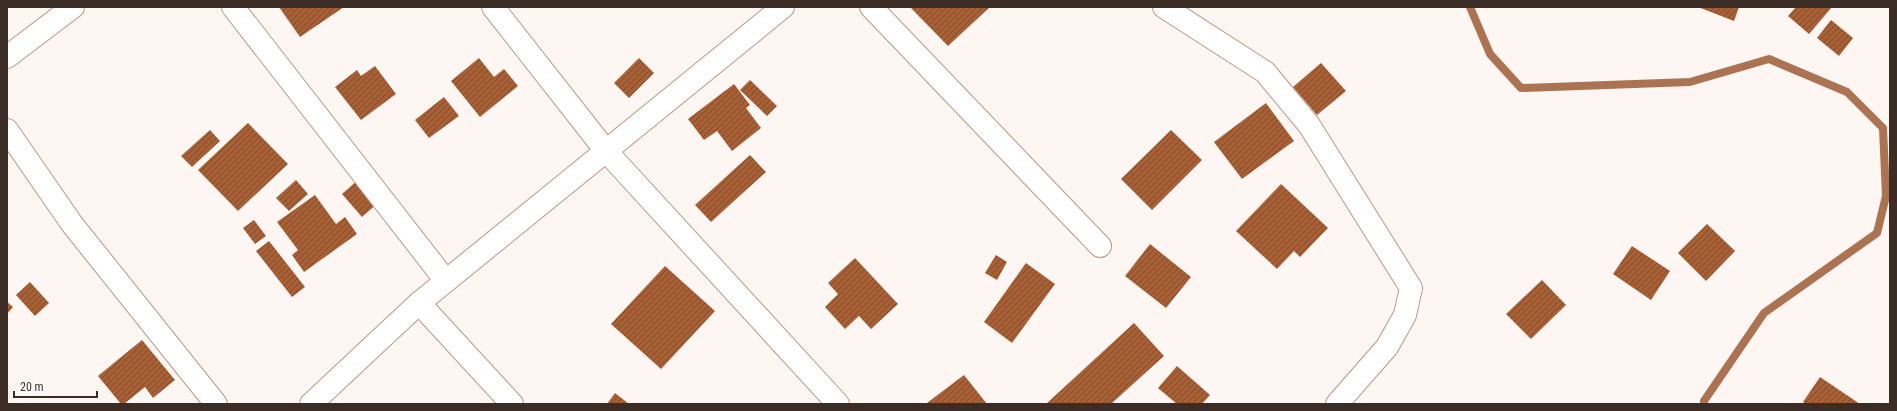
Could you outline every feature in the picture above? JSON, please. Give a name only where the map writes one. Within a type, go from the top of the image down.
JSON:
[{"type":"street","points":[[7,57],[73,7]]},
{"type":"street","points":[[233,7],[446,281]]},
{"type":"street","points":[[493,7],[606,152],[838,404]]},
{"type":"street","points":[[311,404],[419,302],[606,152],[783,7]]},
{"type":"street","points":[[871,7],[1100,246]]},
{"type":"street","points":[[1164,7],[1266,72],[1309,125],[1411,288],[1405,315],[1387,347],[1338,404]]},
{"type":"street","points":[[7,130],[72,224],[216,404]]},
{"type":"street","points":[[419,302],[512,404]]},
{"type":"building","points":[[279,7],[344,7],[300,37]]},
{"type":"building","points":[[910,7],[990,7],[948,46]]},
{"type":"building","points":[[1698,7],[1739,7],[1734,21]]},
{"type":"building","points":[[1796,7],[1832,7],[1809,34],[1788,16]]},
{"type":"building","points":[[1831,20],[1853,38],[1839,56],[1817,38]]},
{"type":"building","points":[[479,58],[494,77],[504,69],[518,86],[480,117],[451,81]]},
{"type":"building","points":[[639,58],[654,73],[629,98],[614,83]]},
{"type":"building","points":[[1321,63],[1346,91],[1317,115],[1293,87]]},
{"type":"building","points":[[375,66],[396,94],[361,120],[335,87],[357,70],[361,76]]},
{"type":"building","points":[[750,80],[777,106],[767,116],[740,90]]},
{"type":"building","points":[[734,84],[750,105],[746,108],[761,128],[732,151],[717,131],[704,140],[688,119]]},
{"type":"building","points":[[444,97],[459,116],[429,138],[415,120]]},
{"type":"building","points":[[1266,103],[1294,141],[1242,179],[1214,142]]},
{"type":"building","points":[[248,123],[288,164],[238,211],[198,170]]},
{"type":"building","points":[[210,130],[220,141],[192,167],[181,156]]},
{"type":"building","points":[[1171,130],[1202,160],[1152,210],[1121,179]]},
{"type":"building","points":[[750,155],[766,172],[711,222],[695,205]]},
{"type":"building","points":[[359,179],[379,202],[362,217],[342,194]]},
{"type":"building","points":[[296,180],[308,194],[289,211],[276,198]]},
{"type":"building","points":[[1281,184],[1328,228],[1300,257],[1294,251],[1277,269],[1236,231]]},
{"type":"building","points":[[315,195],[336,224],[345,217],[357,234],[304,272],[292,255],[298,250],[277,222]]},
{"type":"building","points":[[254,220],[266,236],[255,244],[243,228]]},
{"type":"building","points":[[1707,224],[1735,251],[1706,281],[1678,253]]},
{"type":"building","points":[[269,241],[305,287],[292,297],[256,251]]},
{"type":"building","points":[[1150,244],[1191,277],[1166,308],[1125,276]]},
{"type":"building","points":[[1632,246],[1670,271],[1651,300],[1613,274]]},
{"type":"building","points":[[996,255],[1007,262],[997,280],[985,273]]},
{"type":"building","points":[[855,258],[898,304],[871,329],[859,316],[845,329],[825,307],[838,294],[828,283]]},
{"type":"building","points":[[1026,263],[1055,284],[1012,343],[984,322]]},
{"type":"building","points":[[665,266],[715,311],[661,369],[611,324]]},
{"type":"building","points":[[1542,280],[1566,305],[1531,339],[1506,314]]},
{"type":"building","points":[[30,282],[49,303],[35,316],[16,295]]},
{"type":"building","points":[[7,302],[13,307],[7,314]]},
{"type":"building","points":[[1134,323],[1164,356],[1111,404],[1046,404]]},
{"type":"building","points":[[142,340],[175,380],[153,398],[145,387],[124,404],[121,404],[98,376]]},
{"type":"building","points":[[1177,366],[1210,395],[1202,404],[1177,404],[1158,388]]},
{"type":"building","points":[[964,375],[987,404],[927,403]]},
{"type":"building","points":[[1820,377],[1860,404],[1806,404],[1803,402]]},
{"type":"building","points":[[615,393],[629,404],[607,404]]},
{"type":"waterway","points":[[1470,7],[1490,54],[1521,88],[1690,82],[1769,59],[1847,92],[1883,128],[1886,196],[1877,233],[1764,313],[1704,401],[1704,404]]}]
